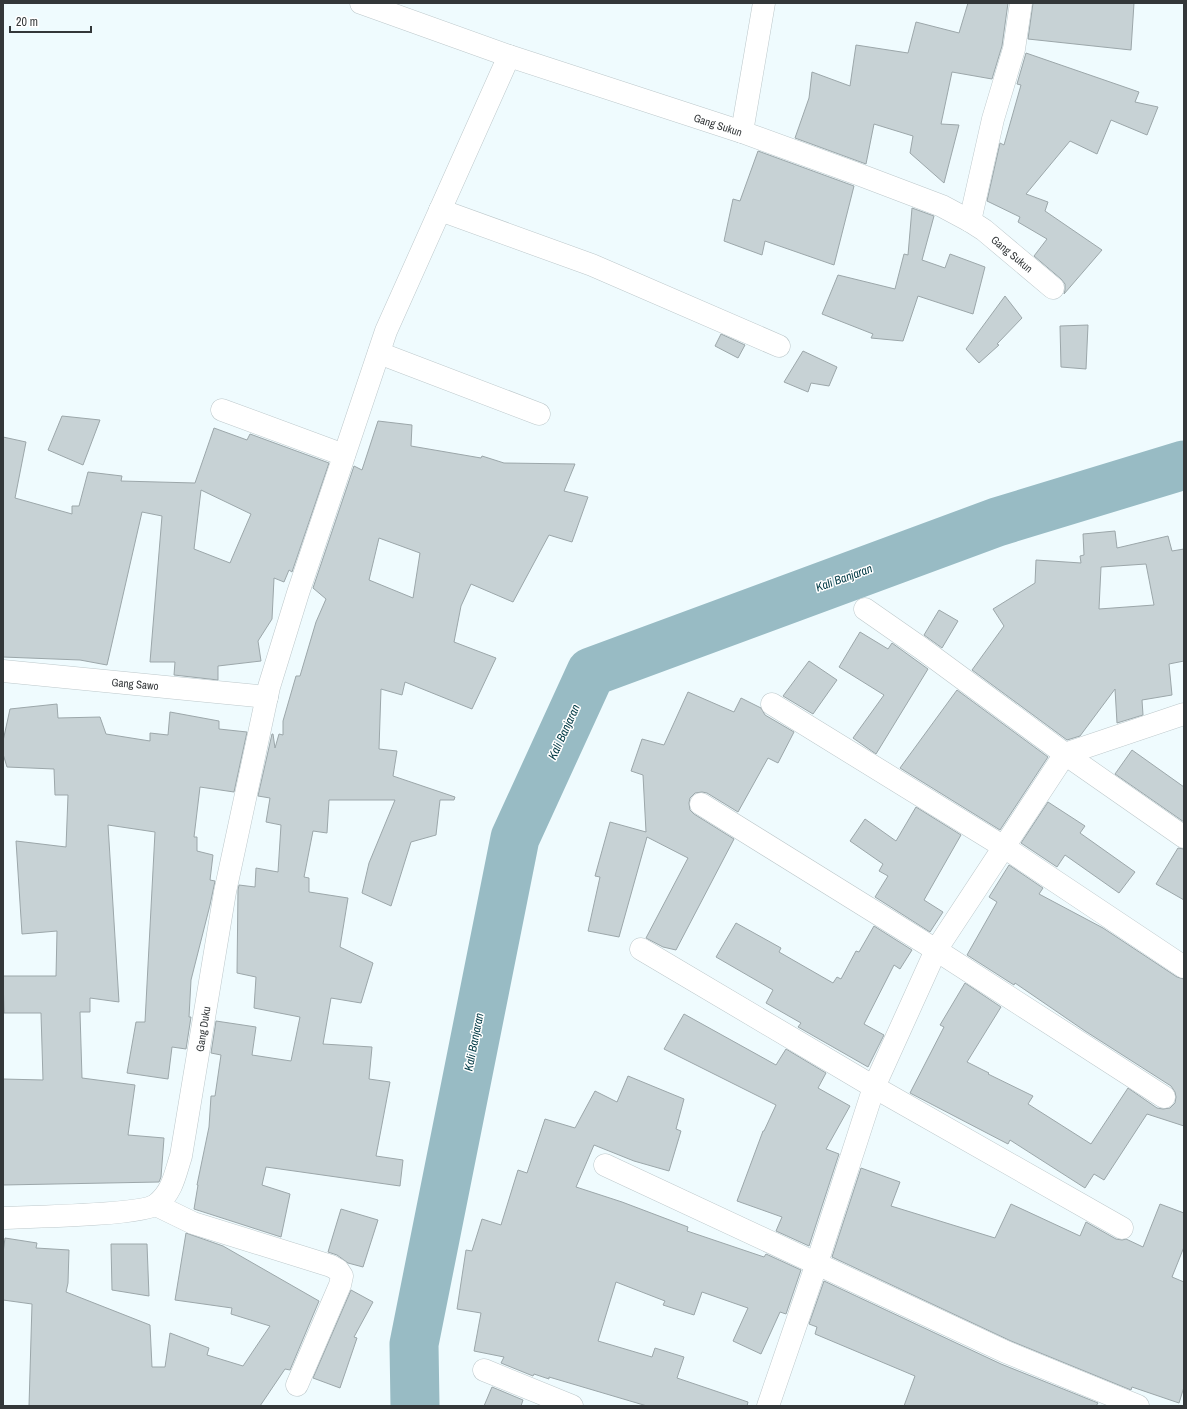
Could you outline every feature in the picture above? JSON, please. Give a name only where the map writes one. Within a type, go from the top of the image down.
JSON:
[{"type":"street","name":"Gang Sukun","points":[[361,3],[509,56],[742,132],[942,206],[984,230],[1053,288]]},
{"type":"street","points":[[742,132],[764,3]]},
{"type":"street","points":[[970,221],[993,119],[1014,49],[1021,3]]},
{"type":"street","name":"Gang Duku","points":[[156,1205],[172,1186],[180,1156],[225,892],[267,697],[298,593],[386,332],[509,56]]},
{"type":"street","points":[[440,210],[592,265],[779,346]]},
{"type":"street","points":[[379,352],[539,414]]},
{"type":"street","points":[[222,410],[344,455]]},
{"type":"street","points":[[865,609],[921,648],[1065,754],[1184,837]]},
{"type":"street","name":"Gang Sawo","points":[[3,671],[267,697]]},
{"type":"street","points":[[772,704],[1004,847],[1184,967]]},
{"type":"street","points":[[768,1406],[874,1087],[936,950],[1065,754],[1184,714]]},
{"type":"street","points":[[701,804],[936,950],[1164,1098]]},
{"type":"street","points":[[642,949],[874,1087],[1122,1228]]},
{"type":"street","points":[[605,1165],[1006,1352],[1138,1406]]},
{"type":"street","points":[[3,1218],[123,1212],[156,1205],[193,1223],[331,1266],[338,1270],[342,1276],[340,1285],[297,1385]]},
{"type":"street","points":[[484,1370],[572,1406]]},
{"type":"building","points":[[968,3],[1008,3],[1002,46],[992,79],[952,72],[941,124],[959,125],[944,183],[910,153],[913,136],[874,124],[866,164],[795,138],[809,98],[812,72],[850,86],[856,45],[908,53],[916,22],[959,33]]},
{"type":"building","points":[[1033,3],[1134,3],[1131,50],[1028,39]]},
{"type":"building","points":[[1026,53],[1139,92],[1135,102],[1158,107],[1147,135],[1111,120],[1097,154],[1070,141],[1026,194],[1048,202],[1045,211],[1102,250],[1064,294],[1065,284],[1034,256],[1047,239],[1018,222],[1020,217],[987,201],[1000,143],[1004,145],[1021,85],[1017,84]]},
{"type":"building","points":[[758,151],[854,186],[834,265],[765,241],[762,255],[724,241],[733,199],[740,201]]},
{"type":"building","points":[[912,208],[934,216],[922,260],[945,268],[950,254],[985,267],[973,314],[918,296],[903,341],[871,338],[873,334],[822,314],[838,275],[895,289],[904,254],[908,255]]},
{"type":"building","points":[[1005,296],[1022,318],[997,344],[999,345],[979,363],[966,349]]},
{"type":"building","points":[[1088,325],[1086,369],[1061,367],[1060,326]]},
{"type":"building","points":[[721,334],[745,345],[738,358],[715,346]]},
{"type":"building","points":[[803,351],[837,367],[829,386],[811,383],[808,392],[784,382]]},
{"type":"building","points":[[62,416],[100,420],[83,465],[48,450]]},
{"type":"building","points":[[378,421],[412,425],[411,446],[481,458],[482,456],[504,463],[575,464],[564,491],[588,497],[572,542],[549,535],[513,602],[471,584],[461,606],[454,642],[496,658],[472,709],[405,682],[402,695],[381,689],[379,749],[397,751],[393,776],[455,797],[454,800],[440,800],[436,835],[411,842],[391,906],[362,893],[369,863],[395,800],[329,800],[327,833],[313,831],[304,877],[309,878],[309,892],[348,898],[340,947],[373,963],[361,1003],[331,998],[323,1044],[372,1047],[369,1079],[390,1082],[376,1156],[403,1160],[400,1186],[266,1167],[262,1185],[290,1194],[281,1237],[194,1209],[197,1185],[209,1127],[211,1096],[215,1096],[221,1055],[211,1053],[216,1021],[256,1027],[252,1055],[291,1061],[300,1017],[254,1008],[256,977],[237,973],[238,890],[239,885],[255,887],[256,868],[278,872],[281,825],[266,822],[270,798],[258,796],[272,734],[275,748],[279,734],[283,735],[283,721],[296,676],[300,676],[316,622],[326,599],[313,588],[354,466],[362,470]],"holes":[[[379,538],[420,553],[413,598],[369,580]]]},
{"type":"building","points":[[214,428],[247,440],[250,434],[329,463],[292,572],[289,570],[284,582],[274,578],[272,619],[258,641],[261,661],[218,666],[218,680],[174,675],[175,662],[150,662],[162,516],[142,512],[107,665],[80,660],[3,657],[3,437],[26,442],[15,498],[72,514],[72,506],[79,506],[88,472],[122,476],[121,481],[195,483]],"holes":[[[201,490],[251,514],[230,563],[194,549]]]},
{"type":"building","points":[[1115,531],[1117,548],[1168,536],[1172,551],[1184,549],[1184,661],[1169,664],[1172,695],[1142,700],[1143,715],[1117,723],[1115,689],[1080,736],[1067,740],[972,670],[1004,626],[993,609],[1035,583],[1036,560],[1081,563],[1080,556],[1084,555],[1083,534]],"holes":[[[1146,564],[1154,605],[1099,609],[1101,567]]]},
{"type":"building","points":[[939,610],[958,621],[942,648],[924,635]]},
{"type":"building","points":[[860,632],[888,649],[892,643],[928,669],[876,754],[853,738],[884,695],[839,667]]},
{"type":"building","points":[[809,661],[837,680],[813,714],[783,696]]},
{"type":"building","points":[[957,690],[1048,757],[1000,830],[900,768]]},
{"type":"building","points":[[688,692],[734,712],[741,698],[761,708],[765,715],[794,732],[778,763],[768,758],[738,812],[707,793],[695,793],[690,798],[690,810],[694,814],[734,839],[676,950],[663,947],[646,938],[688,858],[647,837],[619,937],[588,931],[600,877],[595,876],[610,822],[646,832],[643,775],[631,771],[642,739],[664,745]]},
{"type":"building","points":[[57,704],[58,718],[100,717],[106,734],[150,741],[150,733],[168,735],[170,712],[219,721],[219,729],[247,732],[234,792],[200,787],[194,837],[197,837],[197,851],[213,855],[210,880],[215,881],[191,980],[189,1017],[191,1017],[186,1049],[172,1047],[168,1079],[127,1073],[136,1022],[145,1022],[155,832],[108,825],[119,1002],[90,998],[90,1012],[80,1012],[82,1078],[135,1085],[128,1135],[164,1138],[161,1177],[159,1182],[3,1185],[3,1079],[43,1080],[41,1013],[4,1013],[3,976],[56,976],[57,931],[22,934],[16,841],[66,847],[68,795],[55,795],[54,769],[7,767],[3,754],[3,741],[10,709]]},
{"type":"building","points":[[1132,750],[1184,787],[1184,822],[1115,774]]},
{"type":"building","points":[[1048,802],[1085,826],[1080,833],[1135,872],[1119,893],[1065,855],[1057,867],[1021,843]]},
{"type":"building","points":[[916,807],[961,835],[924,900],[943,912],[930,932],[875,897],[888,876],[879,871],[883,864],[850,841],[865,819],[896,841]]},
{"type":"building","points":[[1178,848],[1184,849],[1184,900],[1156,884]]},
{"type":"building","points":[[1009,865],[1043,888],[1039,894],[1103,928],[1177,977],[1184,979],[1184,1126],[1147,1114],[1104,1180],[1094,1174],[1085,1188],[1010,1140],[1008,1144],[910,1093],[944,1027],[940,1025],[965,983],[1001,1007],[967,1062],[1033,1096],[1028,1104],[1091,1144],[1128,1088],[1157,1108],[1170,1108],[1175,1103],[1175,1092],[1171,1086],[1085,1031],[1015,983],[1014,985],[967,955],[997,902],[989,897]]},
{"type":"building","points":[[736,923],[781,948],[779,952],[833,983],[837,977],[841,979],[856,951],[859,952],[874,926],[912,950],[900,969],[894,965],[864,1024],[884,1035],[868,1067],[798,1027],[801,1023],[766,1003],[773,990],[716,957]]},
{"type":"building","points":[[684,1014],[776,1065],[786,1049],[826,1073],[818,1088],[850,1106],[826,1149],[839,1154],[809,1246],[776,1231],[782,1217],[737,1201],[763,1131],[776,1105],[664,1049]]},
{"type":"building","points":[[628,1076],[684,1099],[676,1129],[681,1131],[669,1171],[634,1161],[594,1145],[576,1187],[622,1202],[688,1227],[687,1231],[764,1257],[766,1254],[801,1270],[786,1314],[780,1312],[761,1354],[733,1341],[748,1308],[702,1292],[694,1315],[663,1305],[665,1301],[616,1282],[598,1341],[652,1357],[655,1348],[684,1357],[677,1378],[748,1402],[747,1406],[647,1406],[549,1377],[549,1379],[534,1374],[533,1376],[501,1363],[504,1357],[474,1351],[481,1313],[457,1309],[466,1250],[472,1251],[482,1219],[501,1225],[518,1170],[527,1173],[545,1119],[575,1128],[595,1091],[617,1102]]},
{"type":"building","points":[[861,1168],[900,1182],[891,1206],[995,1238],[1011,1204],[1080,1236],[1086,1222],[1116,1239],[1126,1239],[1143,1247],[1160,1204],[1184,1213],[1184,1247],[1172,1277],[1184,1282],[1184,1387],[1179,1403],[1132,1387],[1131,1390],[1011,1341],[832,1257]]},
{"type":"building","points":[[341,1209],[378,1220],[363,1267],[348,1263],[337,1255],[328,1252]]},
{"type":"building","points":[[186,1233],[223,1246],[319,1301],[290,1370],[285,1369],[260,1406],[29,1406],[32,1304],[3,1300],[3,1253],[5,1238],[37,1243],[36,1248],[69,1250],[68,1283],[66,1292],[150,1325],[152,1367],[165,1367],[170,1333],[209,1348],[207,1355],[243,1366],[270,1326],[231,1314],[232,1308],[175,1300]]},
{"type":"building","points":[[111,1244],[147,1244],[149,1296],[112,1290]]},
{"type":"building","points":[[824,1281],[1001,1364],[1098,1403],[1096,1406],[904,1406],[915,1376],[815,1334],[817,1327],[809,1324]]},
{"type":"building","points":[[351,1290],[373,1302],[354,1337],[357,1338],[340,1388],[313,1378]]},
{"type":"building","points":[[492,1387],[523,1400],[521,1406],[484,1406]]},
{"type":"waterway","name":"Kali Banjaran","points":[[415,1406],[414,1344],[515,838],[591,672],[997,522],[1184,465]]}]
